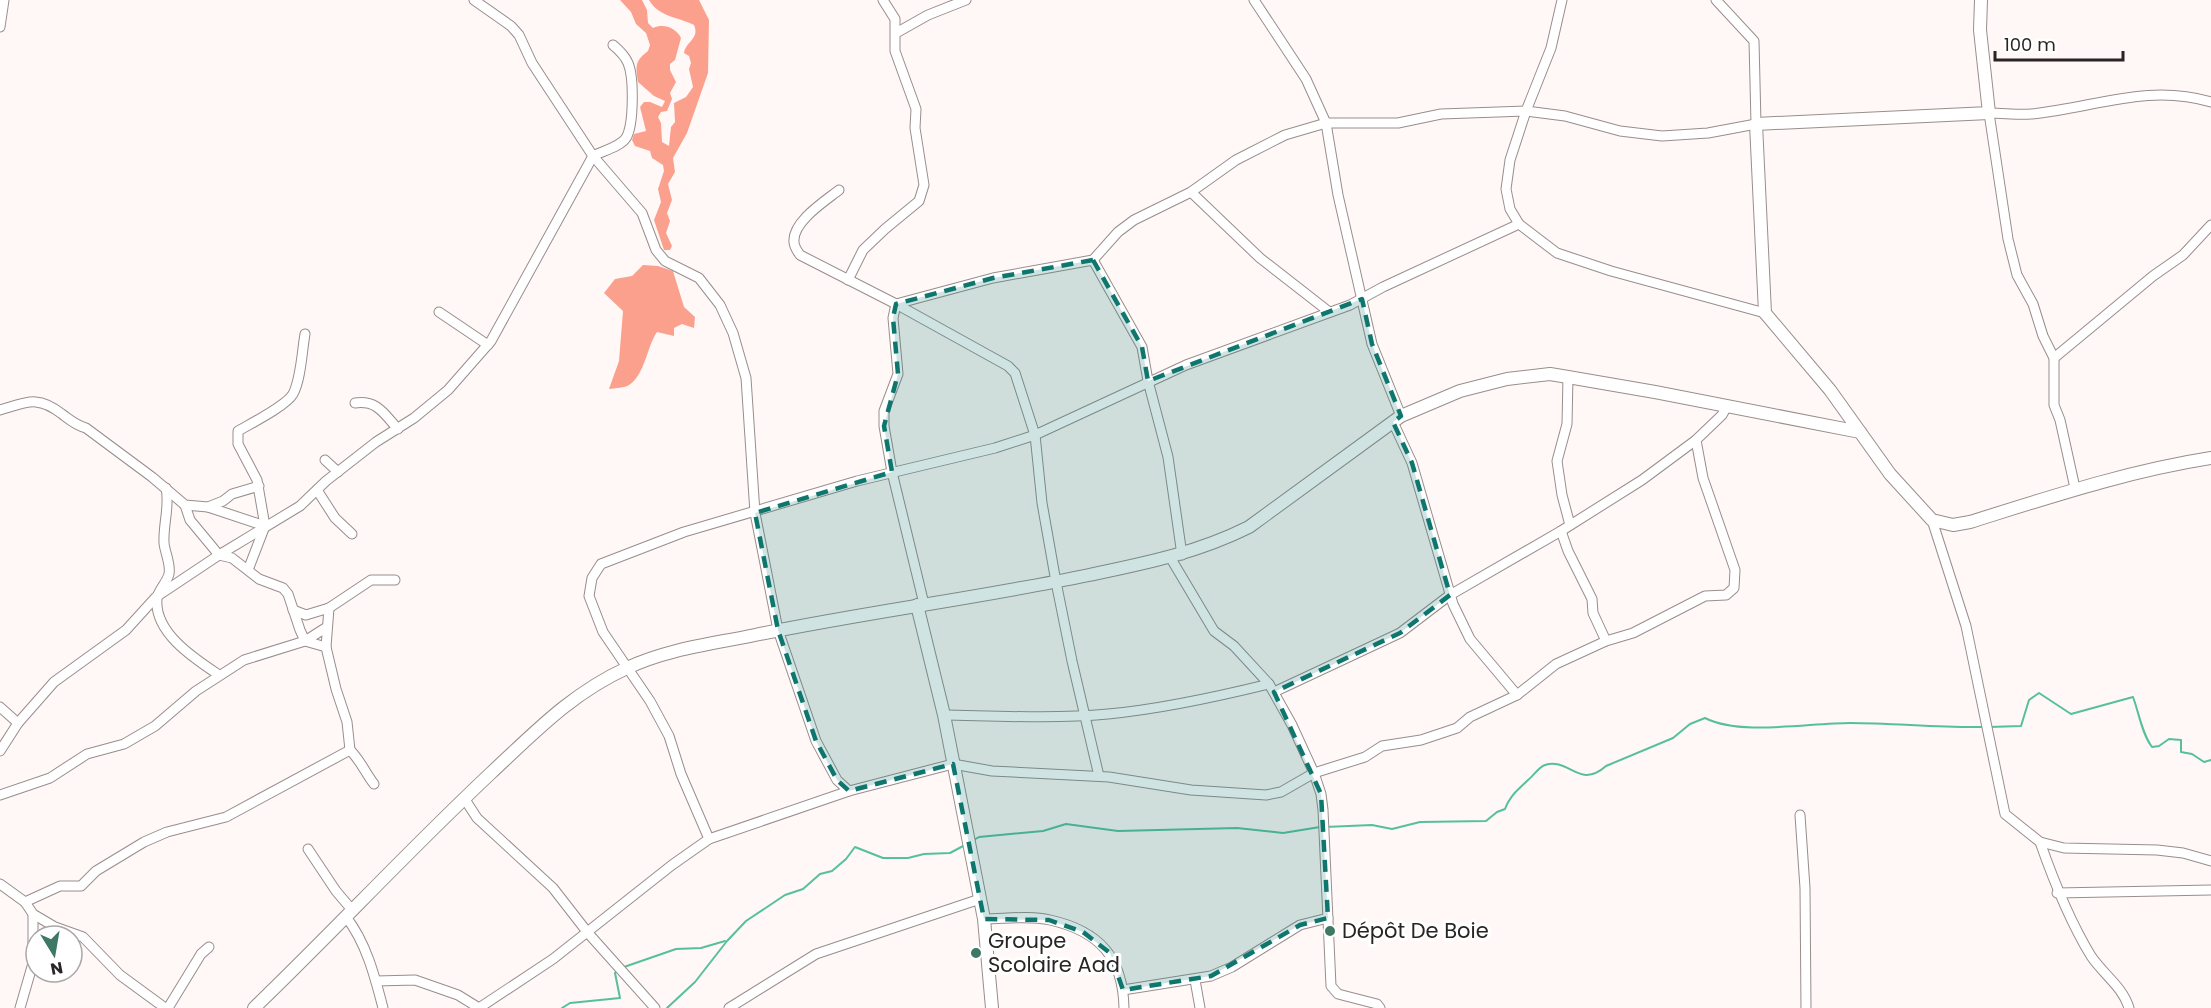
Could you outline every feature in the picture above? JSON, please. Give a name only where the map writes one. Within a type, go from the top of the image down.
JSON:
[{"type":"street","points":[[0,27],[4,0]]},
{"type":"street","points":[[474,0],[511,26],[519,35],[532,63],[593,156],[642,213],[657,250],[665,261],[699,278],[720,305],[733,333],[746,378],[755,513],[778,630],[816,741],[837,780],[849,790]]},
{"type":"street","points":[[848,280],[863,250],[919,201],[924,185],[915,128],[916,109],[895,51],[895,19],[883,0]]},
{"type":"street","points":[[896,33],[928,15],[966,0]]},
{"type":"street","points":[[1254,0],[1306,80],[1326,123],[1338,195],[1372,344],[1412,463],[1450,595],[1470,639],[1517,695]]},
{"type":"street","points":[[1562,0],[1551,48],[1526,111],[1510,160],[1506,189],[1510,209],[1520,224],[1557,253],[1611,271],[1765,313],[1830,390],[1890,474],[1932,520],[1966,626],[2005,814],[2040,842],[2064,848],[2157,850],[2182,853],[2211,861]]},
{"type":"street","points":[[1716,0],[1754,40],[1765,313]]},
{"type":"street","points":[[1981,0],[1980,30],[1989,113],[2008,239],[2017,275],[2033,304],[2043,336],[2054,358],[2054,405],[2061,420],[2075,488]]},
{"type":"street","points":[[156,597],[219,555],[300,506],[338,471],[376,442],[414,418],[448,390],[488,345],[593,156],[622,142],[627,135],[633,100],[630,67],[625,57],[613,45]]},
{"type":"street","points":[[896,304],[993,278],[1092,260],[1118,232],[1134,220],[1191,192],[1236,160],[1285,135],[1326,123],[1398,123],[1441,114],[1526,111],[1565,116],[1620,131],[1662,136],[1708,133],[1756,124],[1989,113],[2030,114],[2152,93],[2191,96],[2211,102]]},
{"type":"street","points":[[839,190],[812,212],[796,230],[794,244],[800,255],[896,304],[1008,366],[1015,373],[1035,435],[1042,503],[1056,582],[1100,776]]},
{"type":"street","points":[[1191,192],[1260,258],[1328,312]]},
{"type":"street","points":[[709,839],[681,774],[669,736],[628,667],[603,632],[589,596],[592,578],[601,564],[684,532],[892,472],[995,448],[1035,435],[1148,381],[1350,305],[1383,287],[1520,224]]},
{"type":"street","points":[[2054,358],[2153,276],[2183,255],[2211,225]]},
{"type":"street","points":[[1092,260],[1142,347],[1148,381],[1168,457],[1176,556],[1214,632],[1234,646],[1272,688],[1292,725],[1321,794],[1326,852],[1331,986],[1338,994],[1377,1004],[1380,1008]]},
{"type":"street","points":[[896,304],[892,318],[898,374],[884,411],[884,426],[984,919],[992,1008]]},
{"type":"street","points":[[439,312],[488,345]]},
{"type":"street","points":[[248,570],[265,526],[259,486],[238,444],[238,431],[292,396],[300,369],[305,334]]},
{"type":"street","points":[[254,1008],[464,798],[550,718],[583,691],[628,667],[664,654],[778,630],[1056,582],[1176,556],[1222,541],[1249,527],[1397,419],[1460,392],[1507,379],[1550,374],[1568,376],[1860,432]]},
{"type":"street","points":[[1568,376],[1567,424],[1557,461],[1568,552],[1592,599],[1593,613],[1606,641]]},
{"type":"street","points":[[0,410],[36,400],[46,403],[75,425],[86,428],[166,488],[185,505],[190,520],[219,555],[232,558],[259,579],[283,588],[288,594],[305,641]]},
{"type":"street","points":[[355,403],[374,404],[398,429]]},
{"type":"street","points":[[944,715],[1039,718],[1085,716],[1200,701],[1272,688],[1400,633],[1450,595],[1566,528],[1642,480],[1696,440],[1722,415],[1727,406]]},
{"type":"street","points":[[376,981],[415,980],[458,995],[479,1008],[553,959],[672,865],[709,839],[849,790],[953,764],[992,771],[1100,776],[1191,790],[1266,795],[1281,792],[1314,773],[1365,758],[1382,746],[1421,740],[1457,728],[1470,717],[1517,695],[1556,664],[1606,641],[1633,633],[1705,596],[1726,595],[1734,588],[1735,570],[1703,478],[1696,440]]},
{"type":"street","points":[[1932,520],[1953,525],[1970,522],[2075,488],[2166,465],[2211,458]]},
{"type":"street","points":[[325,460],[338,471]]},
{"type":"street","points":[[208,507],[223,501],[232,494],[259,486]]},
{"type":"street","points":[[0,751],[18,723],[54,682],[126,630],[156,597],[169,576],[170,566],[164,547],[168,498],[166,488]]},
{"type":"street","points":[[317,490],[335,518],[352,534]]},
{"type":"street","points":[[185,505],[208,507],[265,526]]},
{"type":"street","points":[[293,610],[306,615],[329,608],[371,580],[395,580]]},
{"type":"street","points":[[156,597],[159,617],[176,640],[190,655],[219,675]]},
{"type":"street","points":[[329,608],[326,647],[347,722],[350,750],[360,759],[362,768],[374,784]]},
{"type":"street","points":[[0,795],[50,778],[87,754],[124,744],[155,726],[196,691],[244,660],[305,641],[327,627]]},
{"type":"street","points":[[305,641],[326,647]]},
{"type":"street","points":[[0,706],[18,723]]},
{"type":"street","points":[[25,902],[60,886],[81,886],[96,871],[144,842],[167,832],[226,817],[350,750]]},
{"type":"street","points":[[464,798],[477,818],[553,888],[588,933],[655,1008]]},
{"type":"street","points":[[1800,815],[1805,897],[1806,1008]]},
{"type":"street","points":[[2040,842],[2057,893],[2092,958],[2125,996],[2129,1008]]},
{"type":"street","points":[[308,849],[349,914],[376,981],[383,1008]]},
{"type":"street","points":[[0,884],[25,902],[33,914],[55,927],[83,937],[120,975],[166,1008],[201,954],[209,947]]},
{"type":"street","points":[[2057,893],[2211,890]]},
{"type":"street","points":[[729,1008],[816,954],[979,894]]},
{"type":"street","points":[[20,1008],[33,963],[33,914]]},
{"type":"street","points":[[1123,990],[1211,976],[1300,926],[1328,918]]},
{"type":"street","points":[[984,919],[1049,920],[1083,932],[1110,953],[1123,990],[1124,1008]]},
{"type":"street","points":[[1195,980],[1200,1008]]},
{"type":"highlighted area","points":[[1093,260],[1142,347],[1148,381],[1362,299],[1372,344],[1401,416],[1393,422],[1412,463],[1450,595],[1400,633],[1274,692],[1321,794],[1328,918],[1300,925],[1211,976],[1123,990],[1110,953],[1083,932],[1049,920],[984,919],[953,764],[849,791],[837,780],[816,741],[778,630],[755,513],[892,472],[884,426],[898,374],[893,318],[896,304],[993,278]]},
{"type":"shaded area","points":[[620,0],[642,0],[647,10],[648,23],[653,28],[669,27],[681,38],[675,60],[670,64],[670,70],[676,82],[670,93],[672,99],[667,111],[661,112],[658,117],[661,123],[662,142],[669,146],[671,127],[675,122],[674,103],[686,97],[693,87],[689,69],[691,63],[689,56],[684,53],[694,37],[695,30],[694,25],[658,10],[649,0],[699,0],[709,20],[708,73],[687,133],[673,158],[675,172],[668,184],[672,200],[667,213],[670,221],[666,233],[672,246],[670,250],[664,250],[654,220],[661,202],[658,189],[664,171],[663,165],[652,158],[650,151],[635,146],[632,140],[634,134],[646,131],[640,107],[644,102],[662,107],[665,101],[654,96],[638,82],[637,65],[650,45],[646,33],[636,24],[631,12]]},
{"type":"shaded area","points":[[643,265],[658,266],[673,271],[684,307],[695,317],[694,328],[682,324],[674,328],[674,336],[657,332],[642,368],[634,380],[625,387],[609,389],[619,361],[623,311],[604,293],[615,279],[632,276]]},
{"type":"waterway","points":[[1989,727],[2021,726],[2029,700],[2039,693],[2071,714],[2133,697],[2143,730],[2152,747],[2159,746],[2169,739],[2181,740],[2181,752],[2192,754],[2204,762],[2211,760]]},
{"type":"waterway","points":[[1325,827],[1372,825],[1392,829],[1420,822],[1486,821],[1505,809],[1515,793],[1545,765],[1561,765],[1581,774],[1597,773],[1606,766],[1673,738],[1690,724],[1705,718],[1720,723],[1755,727],[1850,723],[1983,727]]},
{"type":"waterway","points":[[972,841],[979,837],[1043,831],[1066,824],[1118,831],[1237,828],[1283,833],[1320,827]]},
{"type":"waterway","points":[[667,1008],[695,982],[746,921],[785,895],[803,889],[820,874],[832,871],[846,859],[855,847],[883,858],[908,858],[924,854],[950,853],[965,845]]},
{"type":"waterway","points":[[624,967],[676,949],[701,948],[725,941]]},
{"type":"waterway","points":[[562,1008],[570,1003],[620,998],[615,973],[617,971]]},
{"type":"place","name":"Dépôt De Boie","points":[[1330,931]]},
{"type":"place","name":"Groupe Scolaire Aad","points":[[976,953]]}]
